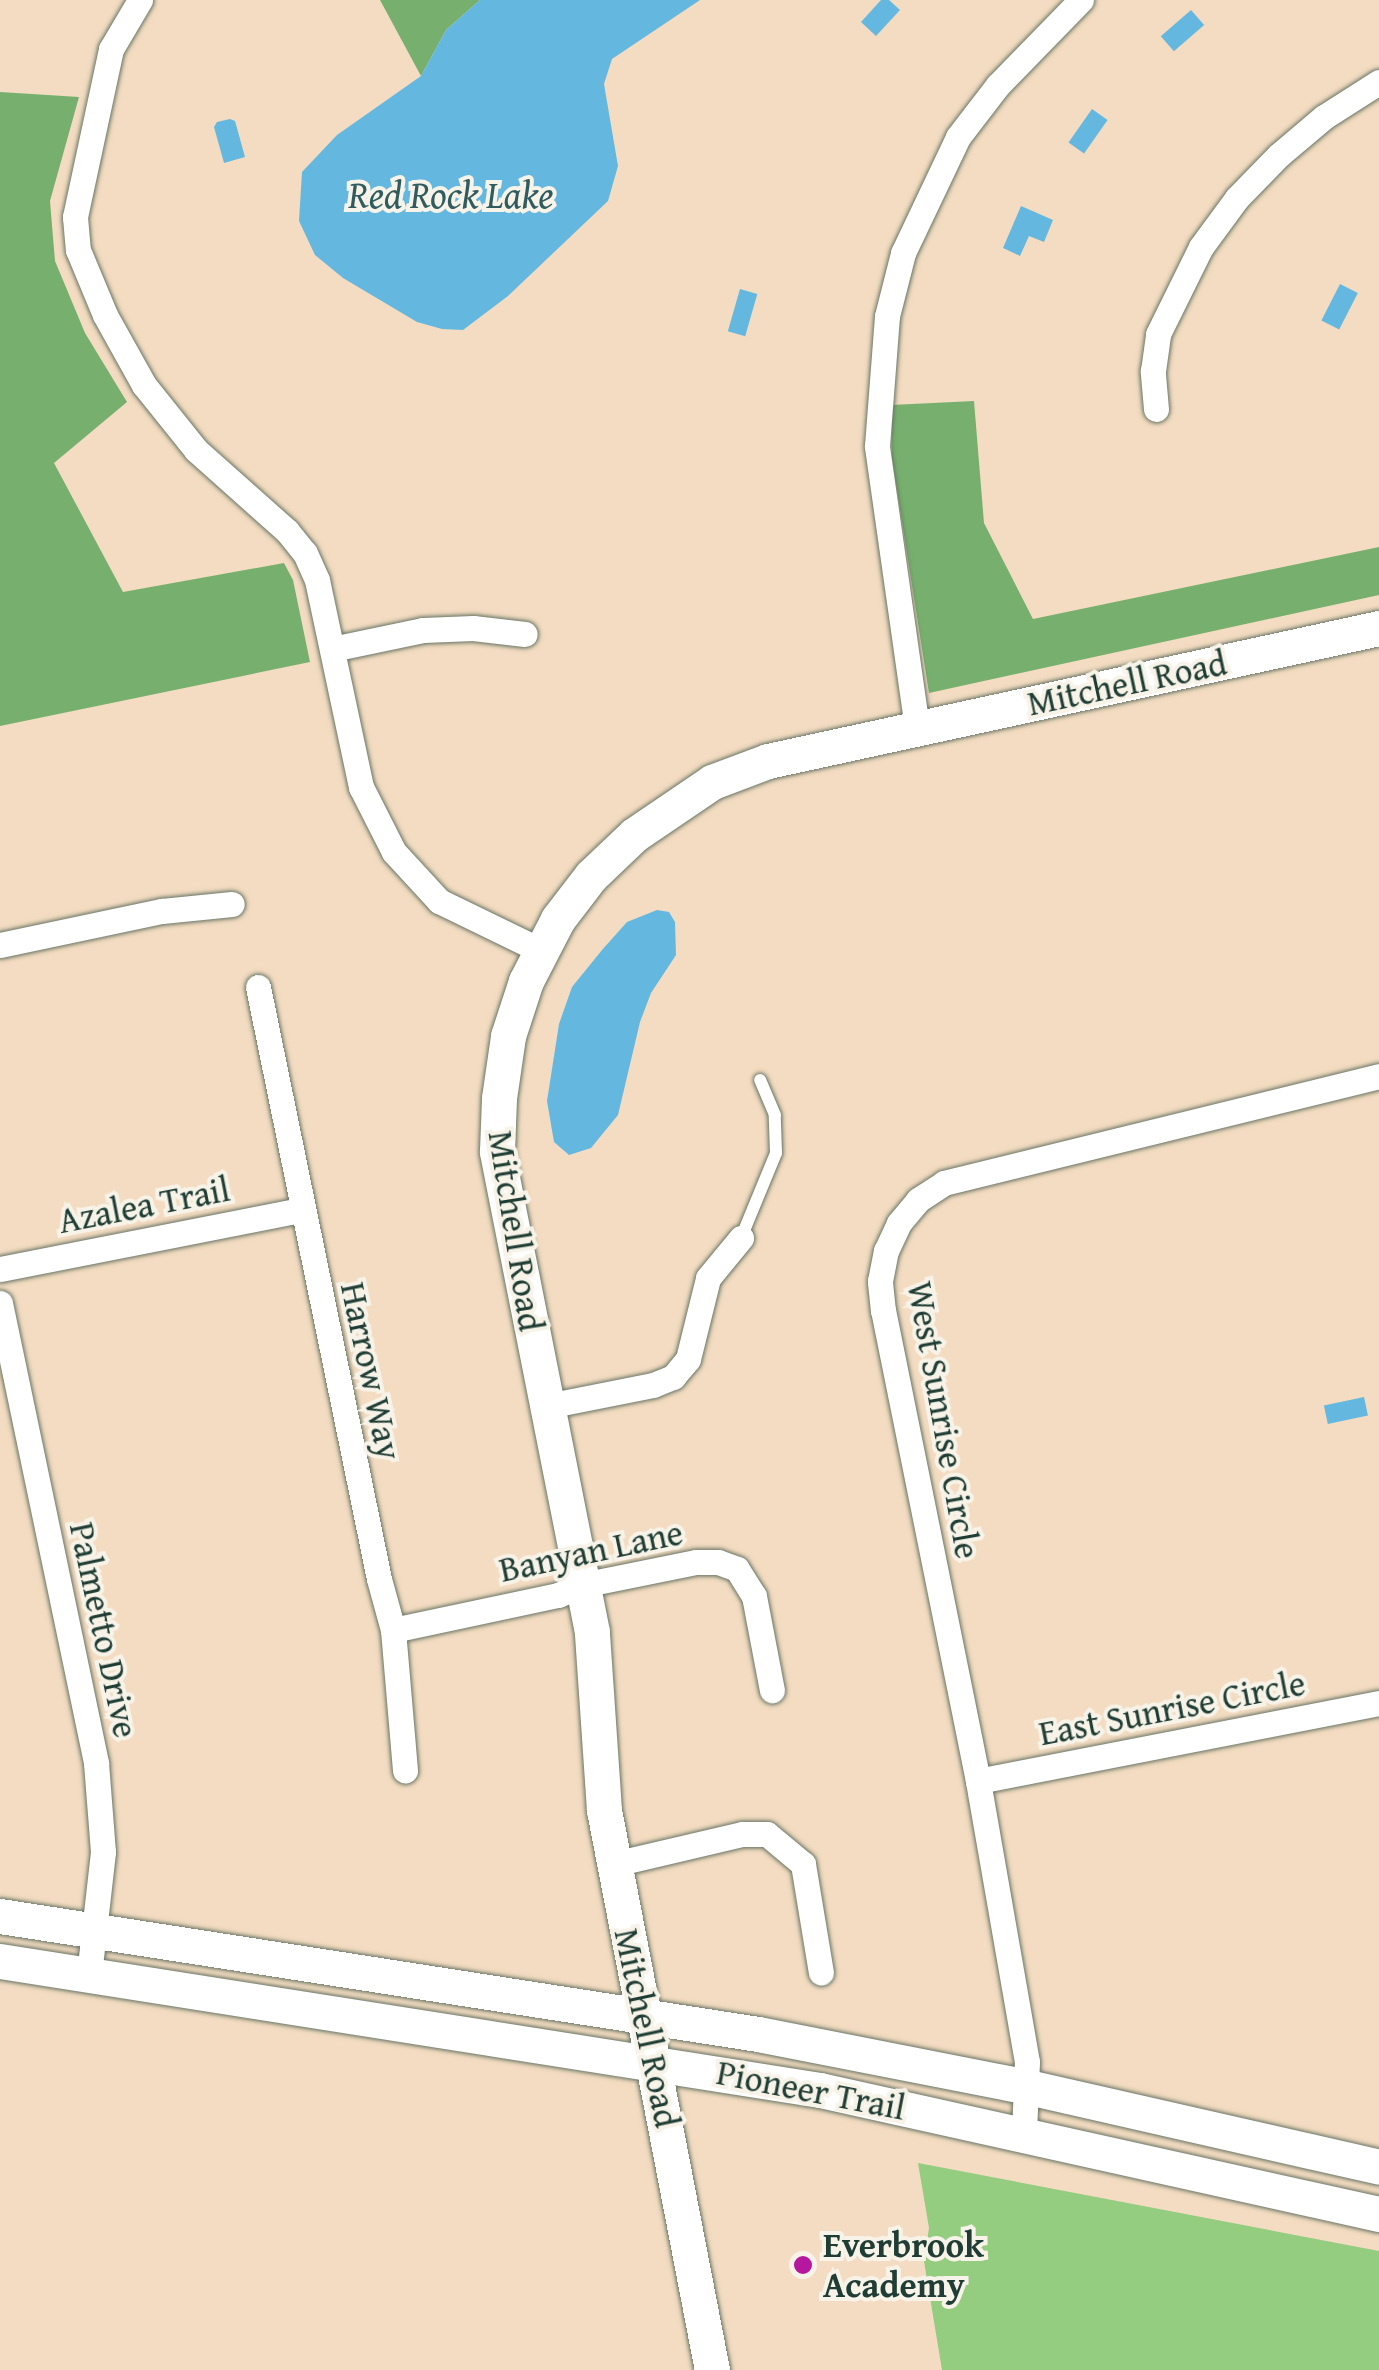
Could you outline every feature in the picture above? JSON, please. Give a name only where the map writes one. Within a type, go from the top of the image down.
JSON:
[{"type":"main road","name":"Mitchell Road","points":[[712,2370],[656,2064],[614,1864],[600,1777],[592,1632],[497,1151],[498,1098],[508,1036],[540,950],[591,876],[634,835],[712,782],[768,761],[1379,628]]},
{"type":"main road","name":"Pioneer Trail","points":[[0,1916],[643,2015],[1028,2088],[1379,2167]]},
{"type":"main road","name":"Pioneer Trail","points":[[0,1961],[820,2090],[1379,2214]]},
{"type":"street","points":[[140,0],[110,50],[77,202],[78,250],[106,316],[144,385],[196,450],[287,531],[305,553],[317,580],[362,787],[394,852],[439,901],[540,950]]},
{"type":"street","points":[[917,728],[877,446],[887,316],[903,253],[958,137],[998,85],[1081,0]]},
{"type":"street","points":[[1156,409],[1153,372],[1158,334],[1201,247],[1238,198],[1278,156],[1324,117],[1379,82]]},
{"type":"street","points":[[332,649],[423,630],[473,628],[525,634]]},
{"type":"street","points":[[0,946],[162,911],[232,904]]},
{"type":"street","name":"Harrow Way","points":[[258,988],[378,1579],[394,1630],[405,1770]]},
{"type":"street","name":"West Sunrise Circle","points":[[1024,2133],[1028,2062],[978,1781],[884,1312],[880,1281],[899,1223],[918,1200],[944,1183],[972,1174],[1379,1076]]},
{"type":"street","name":"Azalea Trail","points":[[0,1269],[302,1210]]},
{"type":"street","points":[[547,1406],[653,1386],[673,1377],[688,1359],[708,1278],[741,1238]]},
{"type":"street","name":"Palmetto Drive","points":[[0,1303],[96,1764],[104,1852],[89,1974]]},
{"type":"street","name":"Banyan Lane","points":[[394,1630],[558,1594],[582,1584],[696,1562],[737,1569],[754,1596],[772,1690]]},
{"type":"street","name":"East Sunrise Circle","points":[[978,1781],[1379,1703]]},
{"type":"street","points":[[614,1864],[742,1834],[767,1834],[803,1864],[821,1973]]},
{"type":"lane","points":[[741,1238],[776,1153],[775,1115],[760,1080]]},
{"type":"green space","points":[[380,0],[480,0],[446,30],[421,76]]},
{"type":"green space","points":[[0,92],[79,97],[50,201],[55,261],[85,333],[127,402],[54,463],[123,592],[284,563],[293,580],[310,662],[0,726]]},
{"type":"green space","points":[[974,401],[984,523],[1033,619],[1379,547],[1379,595],[929,693],[892,458],[891,405]]},
{"type":"green space","points":[[918,2163],[1379,2251],[1379,2370],[942,2370],[924,2261],[929,2228]]},
{"type":"water","name":"Red Rock Lake","points":[[480,0],[700,0],[612,59],[604,84],[618,166],[608,201],[508,296],[463,330],[442,329],[417,322],[343,278],[315,255],[299,221],[302,172],[337,135],[421,76],[446,30]]},
{"type":"water","points":[[881,0],[889,0],[900,10],[876,36],[861,22]]},
{"type":"water","points":[[1191,10],[1204,25],[1174,51],[1161,36]]},
{"type":"water","points":[[1092,109],[1108,120],[1084,153],[1068,143]]},
{"type":"water","points":[[235,121],[245,157],[224,163],[214,127],[217,122]]},
{"type":"water","points":[[1021,206],[1053,220],[1044,242],[1029,236],[1020,256],[1003,248]]},
{"type":"water","points":[[1340,284],[1358,293],[1339,330],[1321,321]]},
{"type":"water","points":[[740,289],[757,294],[745,336],[728,331]]},
{"type":"water","points":[[657,910],[669,912],[675,922],[676,955],[651,993],[640,1022],[618,1115],[591,1148],[569,1155],[554,1142],[547,1101],[559,1024],[572,987],[627,922]]},
{"type":"water","points":[[1364,1397],[1368,1416],[1328,1424],[1324,1406]]},
{"type":"place","name":"Everbrook Academy","points":[[803,2265]]}]
